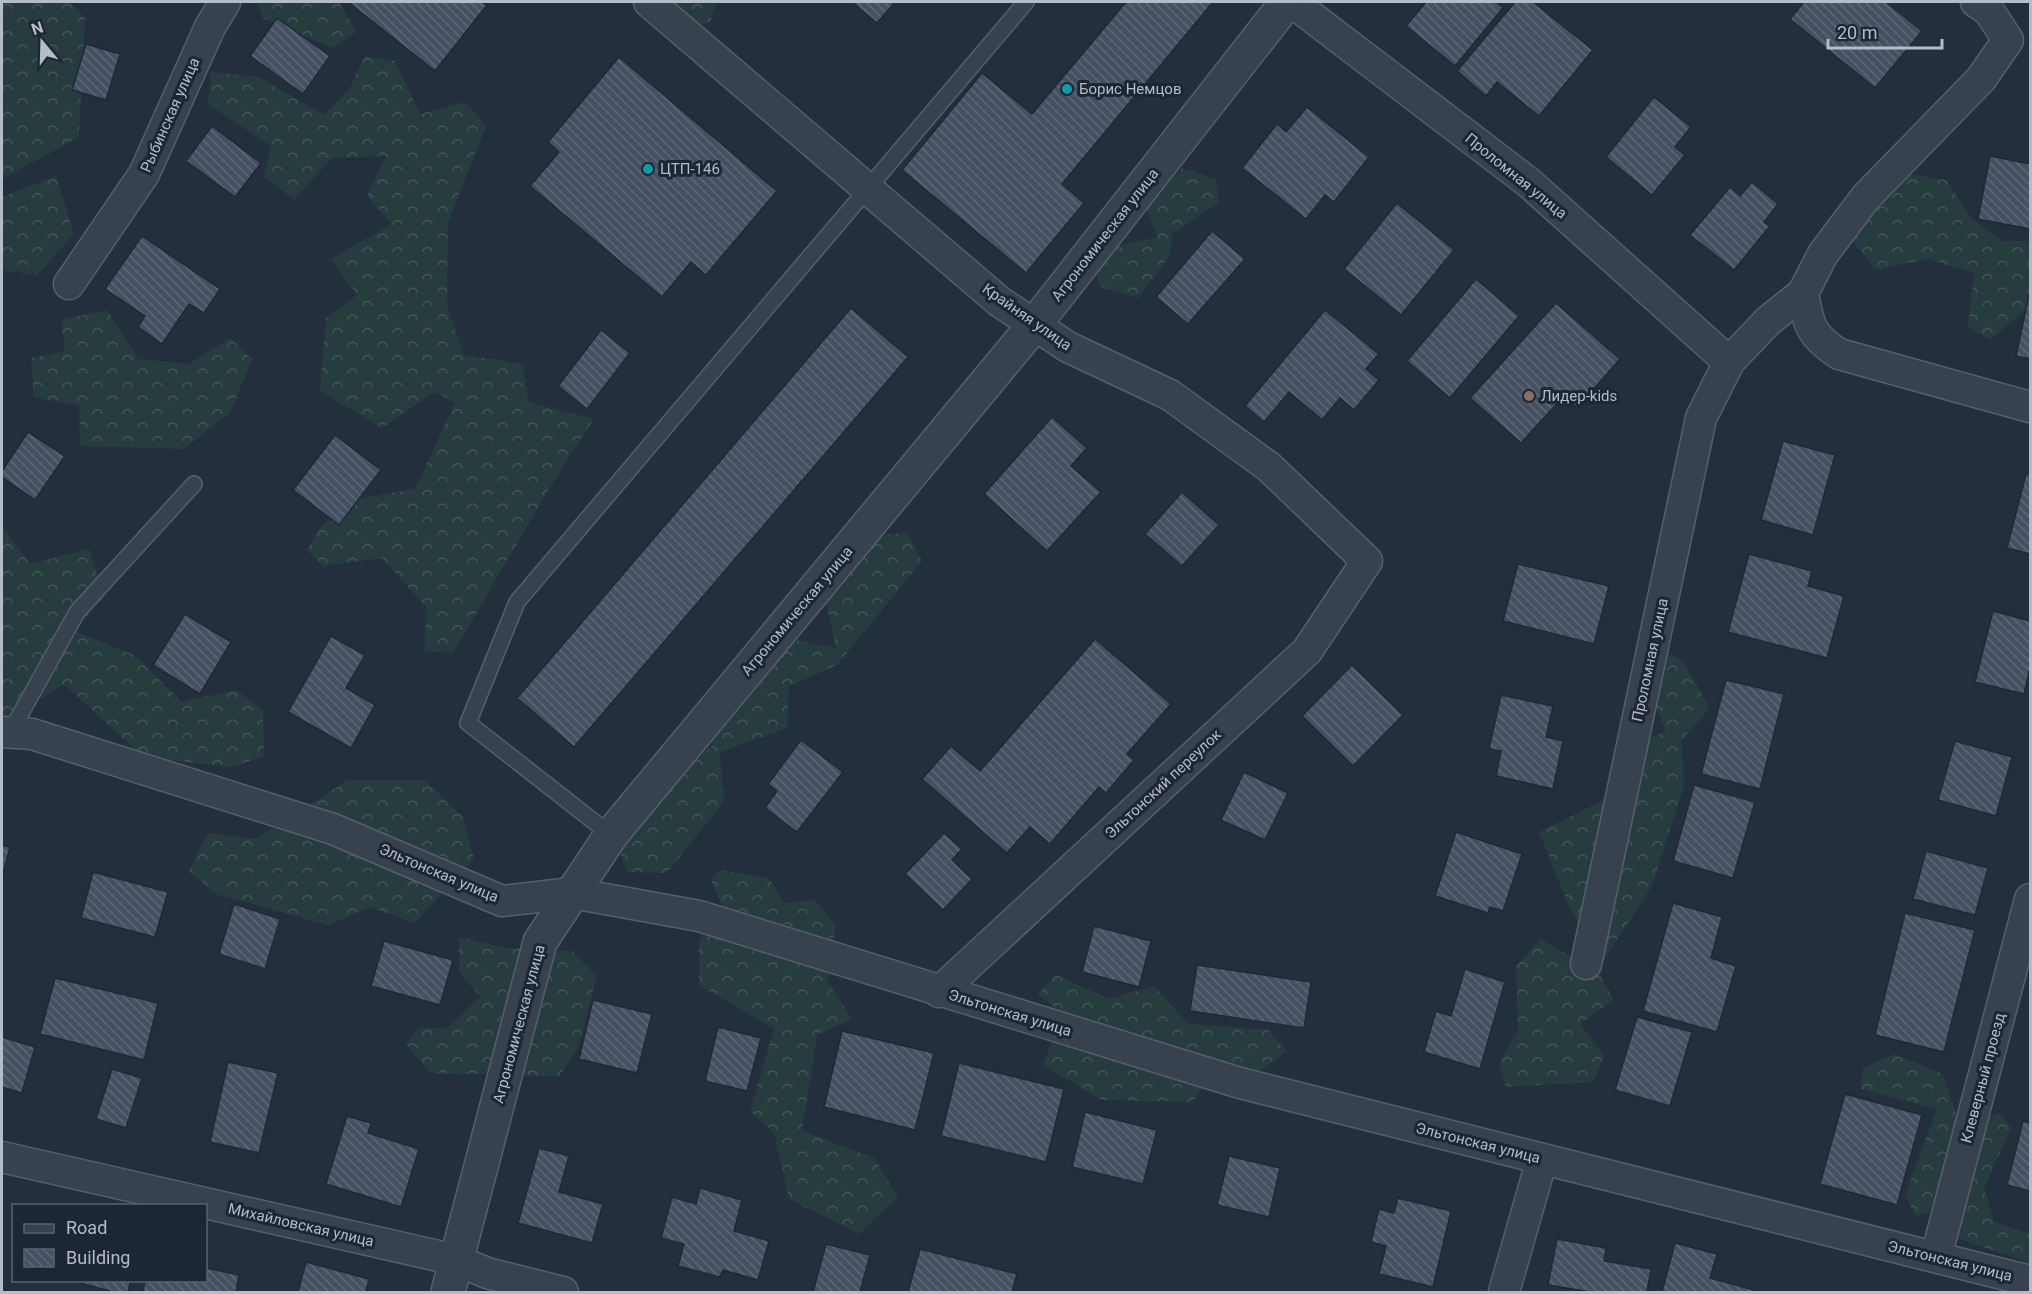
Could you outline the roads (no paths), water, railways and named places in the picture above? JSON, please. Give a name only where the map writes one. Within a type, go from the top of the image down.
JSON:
[{"type":"street","name":"Рыбинская улица","points":[[69,284],[144,174],[210,27],[225,2]]},
{"type":"street","name":"Крайняя улица","points":[[649,2],[1000,302],[1068,347],[1170,395],[1269,467],[1367,561]]},
{"type":"street","name":"Агрономическая улица","points":[[448,1293],[540,942],[611,835],[1035,324],[1287,2]]},
{"type":"street","name":"Проломная улица","points":[[1292,2],[1528,182],[1729,362]]},
{"type":"street","name":"Проломная улица","points":[[1586,964],[1701,418],[1729,362],[1768,321],[1803,293],[1823,254],[1866,197],[1981,79],[2008,40],[1989,11],[1976,2]]},
{"type":"street","points":[[1803,293],[1808,321],[1819,341],[1839,354],[2031,407]]},
{"type":"street","name":"Эльтонский переулок","points":[[939,992],[1307,651],[1367,561]]},
{"type":"street","name":"Эльтонская улица","points":[[6,733],[32,734],[333,829],[502,901],[572,893],[699,916],[939,992],[1240,1083],[2031,1281]]},
{"type":"street","name":"Клеверный проезд","points":[[1936,1257],[2031,899]]},
{"type":"street","name":"Михайловская улица","points":[[2,1157],[456,1260],[487,1273],[563,1293]]},
{"type":"street","points":[[1504,1293],[1542,1160]]},
{"type":"lane","points":[[611,835],[468,723],[517,602],[1026,2]]},
{"type":"lane","points":[[6,733],[77,612],[194,484]]},
{"type":"place","name":"Борис Немцов","points":[[1067,89]]},
{"type":"place","name":"ЦТП-146","points":[[648,169]]},
{"type":"place","name":"Лидер-kids","points":[[1529,396]]}]
